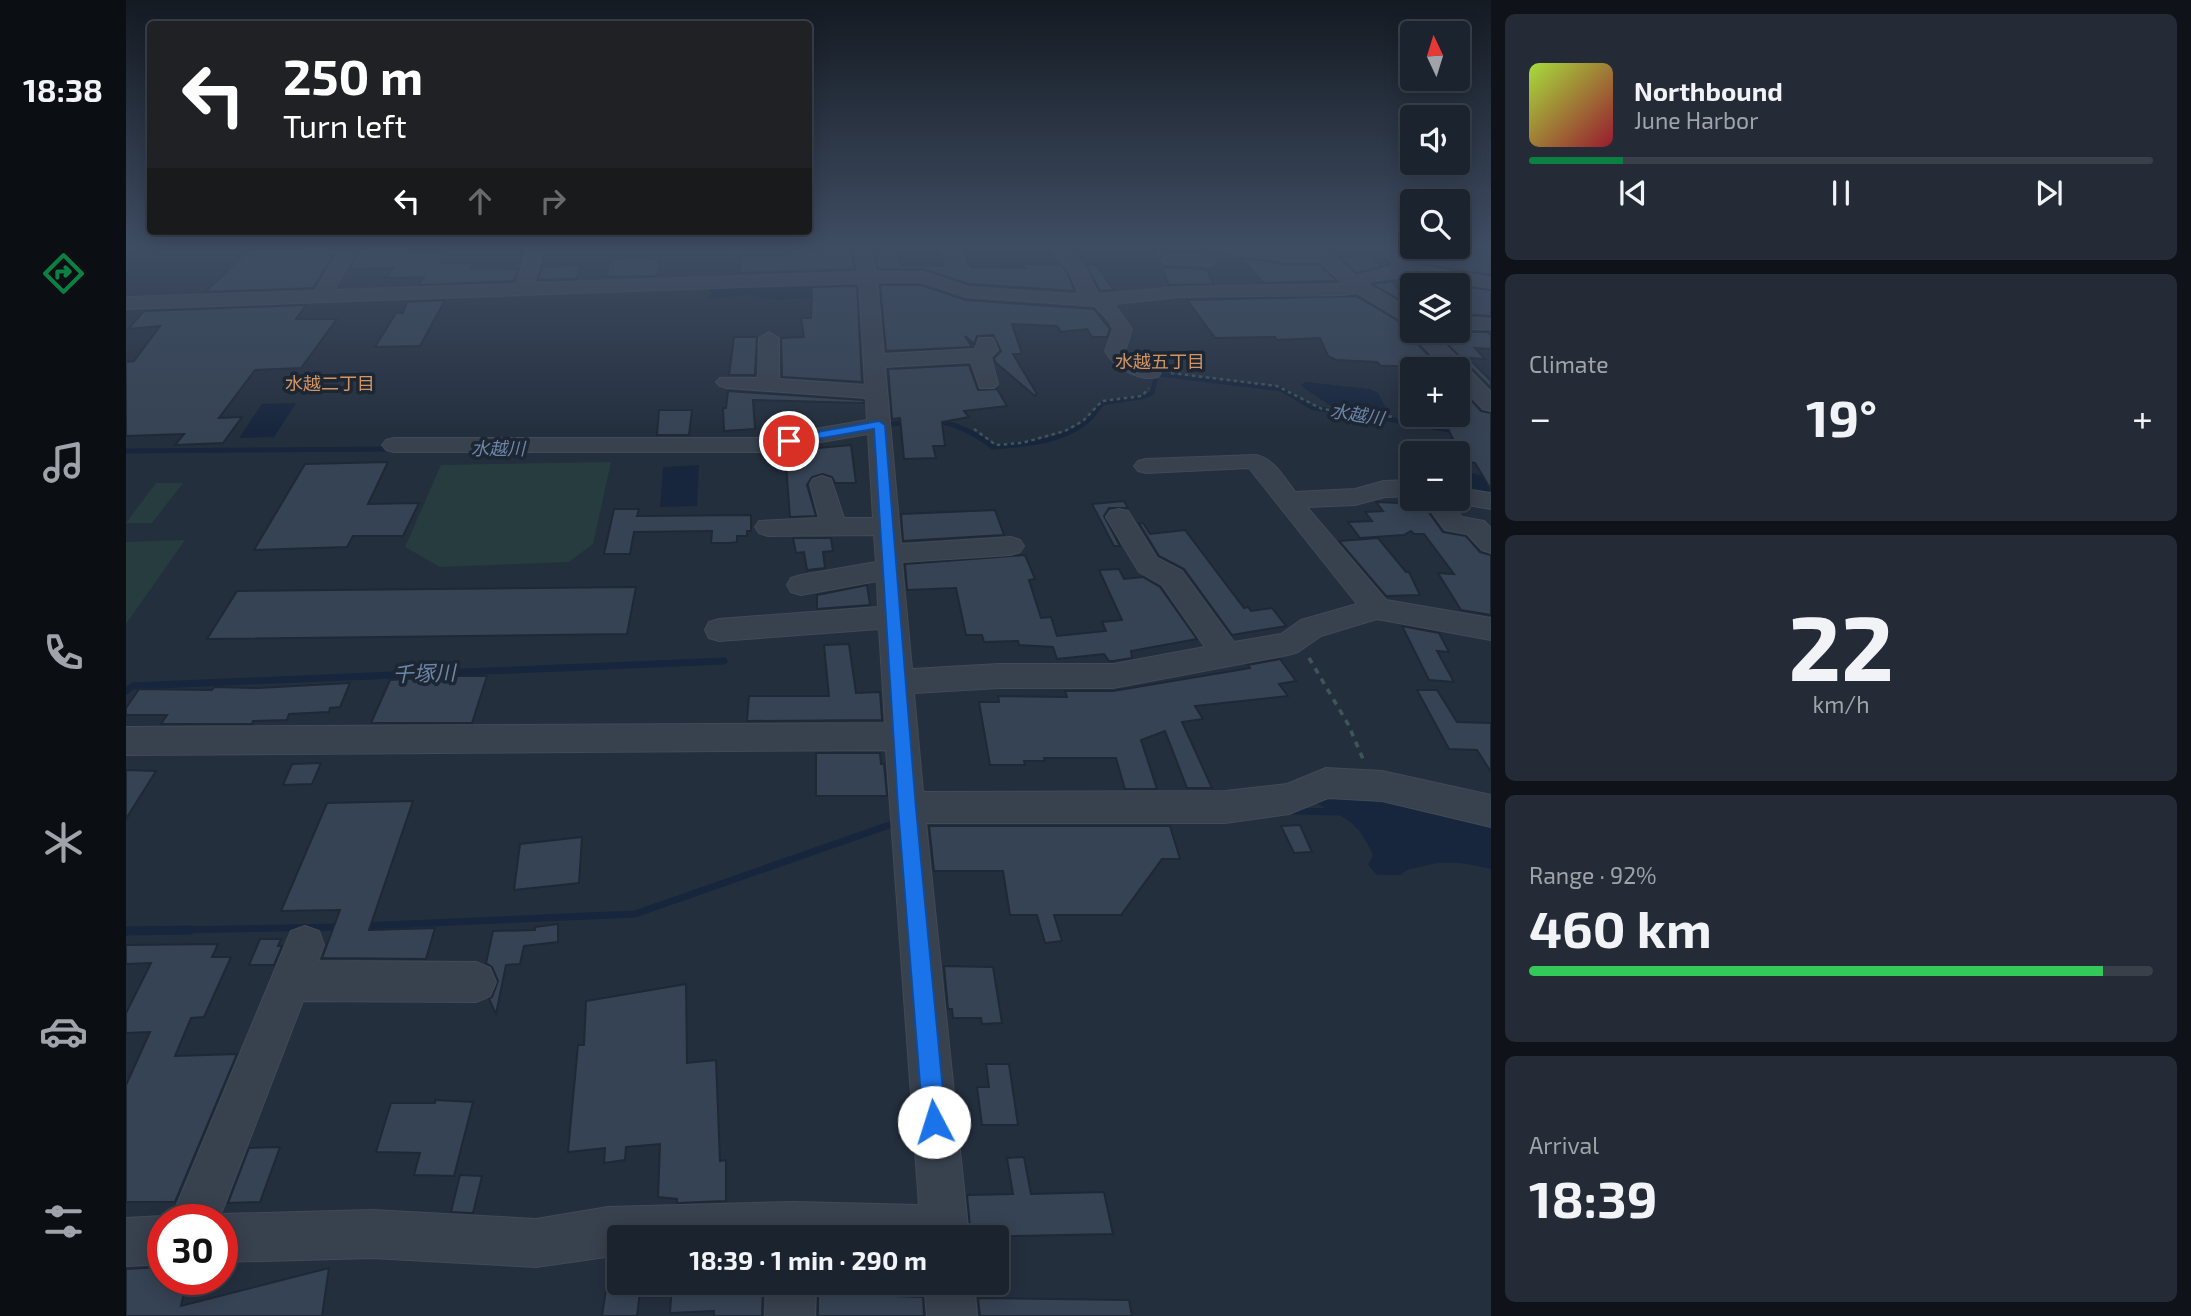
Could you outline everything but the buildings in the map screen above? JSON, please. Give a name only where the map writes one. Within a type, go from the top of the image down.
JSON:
[{"type":"street","points":[[871,308],[897,682],[943,1225]]},
{"type":"street","points":[[1103,308],[1124,331],[1124,338],[1115,352],[1120,360],[1151,373]]},
{"type":"street","points":[[1470,323],[1489,324]]},
{"type":"street","points":[[768,385],[769,338]]},
{"type":"street","points":[[1431,343],[1445,357]]},
{"type":"street","points":[[875,361],[983,349],[987,384]]},
{"type":"street","points":[[727,382],[877,392]]},
{"type":"street","points":[[1470,383],[1491,404]]},
{"type":"street","points":[[394,445],[763,445],[879,425]]},
{"type":"street","points":[[1146,466],[1211,464],[1246,459],[1258,463],[1377,609]]},
{"type":"street","points":[[822,484],[834,526]]},
{"type":"street","points":[[1288,500],[1355,497],[1384,489],[1400,488]]},
{"type":"street","points":[[1470,498],[1491,501]]},
{"type":"street","points":[[1444,511],[1454,524],[1475,527],[1491,544]]},
{"type":"street","points":[[1119,517],[1148,565],[1172,578],[1226,654]]},
{"type":"street","points":[[768,527],[886,526]]},
{"type":"street","points":[[801,585],[889,561],[1011,546]]},
{"type":"street","points":[[897,682],[999,676],[1113,676],[1288,644],[1311,628],[1377,609],[1491,629]]},
{"type":"street","points":[[719,630],[892,617]]},
{"type":"street","points":[[126,741],[902,736]]},
{"type":"street","points":[[908,816],[1224,807],[1289,799],[1326,783],[1377,786],[1491,811]]},
{"type":"street","points":[[201,1204],[298,963],[476,982]]},
{"type":"street","points":[[238,1238],[372,1234],[537,1243],[607,1231]]},
{"type":"street","points":[[126,1241],[147,1240]]},
{"type":"street","points":[[790,1316],[791,1295]]},
{"type":"street","points":[[950,1295],[952,1316]]},
{"type":"path","points":[[974,429],[996,444],[1022,443],[1049,437],[1083,421],[1102,401],[1142,396],[1148,391],[1153,378],[1151,373],[1172,373],[1277,386],[1322,409],[1394,417]]},
{"type":"path","points":[[1293,641],[1311,660],[1349,724],[1377,786]]},
{"type":"green space","points":[[611,462],[593,544],[569,562],[440,567],[405,547],[441,465]]},
{"type":"green space","points":[[156,483],[183,483],[152,523],[126,523]]},
{"type":"green space","points":[[185,540],[126,624],[126,542]]},
{"type":"water","points":[[1305,382],[1370,389],[1378,393],[1385,406],[1382,411],[1334,408],[1304,388],[1301,385]]},
{"type":"water","points":[[296,403],[274,437],[239,438],[262,404]]},
{"type":"water","points":[[699,465],[697,506],[660,507],[663,467]]},
{"type":"water","points":[[1470,473],[1491,478],[1491,497],[1470,493]]},
{"type":"water","points":[[1335,797],[1380,799],[1491,825],[1491,869],[1447,863],[1410,869],[1401,875],[1377,875],[1368,865],[1373,855],[1362,834],[1350,822],[1316,803]]},
{"type":"waterway","name":"水越川","points":[[1091,417],[1103,403],[1143,397],[1152,393],[1157,374],[1281,389],[1313,408],[1371,416]]},
{"type":"waterway","name":"水越川","points":[[1366,415],[1371,416]]},
{"type":"waterway","name":"水越川","points":[[1371,416],[1379,417]]},
{"type":"waterway","name":"水越川","points":[[1371,416],[1455,431]]},
{"type":"waterway","name":"水越川","points":[[936,421],[966,430],[993,447],[1047,440],[1073,431],[1091,417]]},
{"type":"waterway","name":"水越川","points":[[885,425],[908,422]]},
{"type":"waterway","name":"水越川","points":[[126,451],[393,449]]},
{"type":"waterway","name":"千塚川","points":[[126,691],[133,686],[724,661]]},
{"type":"waterway","points":[[1290,811],[1339,812]]},
{"type":"waterway","points":[[362,926],[635,914],[898,822]]},
{"type":"waterway","points":[[190,930],[126,931],[340,927]]},
{"type":"district","name":"水越五丁目","points":[[1160,362]]},
{"type":"district","name":"水越二丁目","points":[[330,384]]},
{"type":"route","points":[[789,441],[879,425],[895,660],[934,1122]]}]
